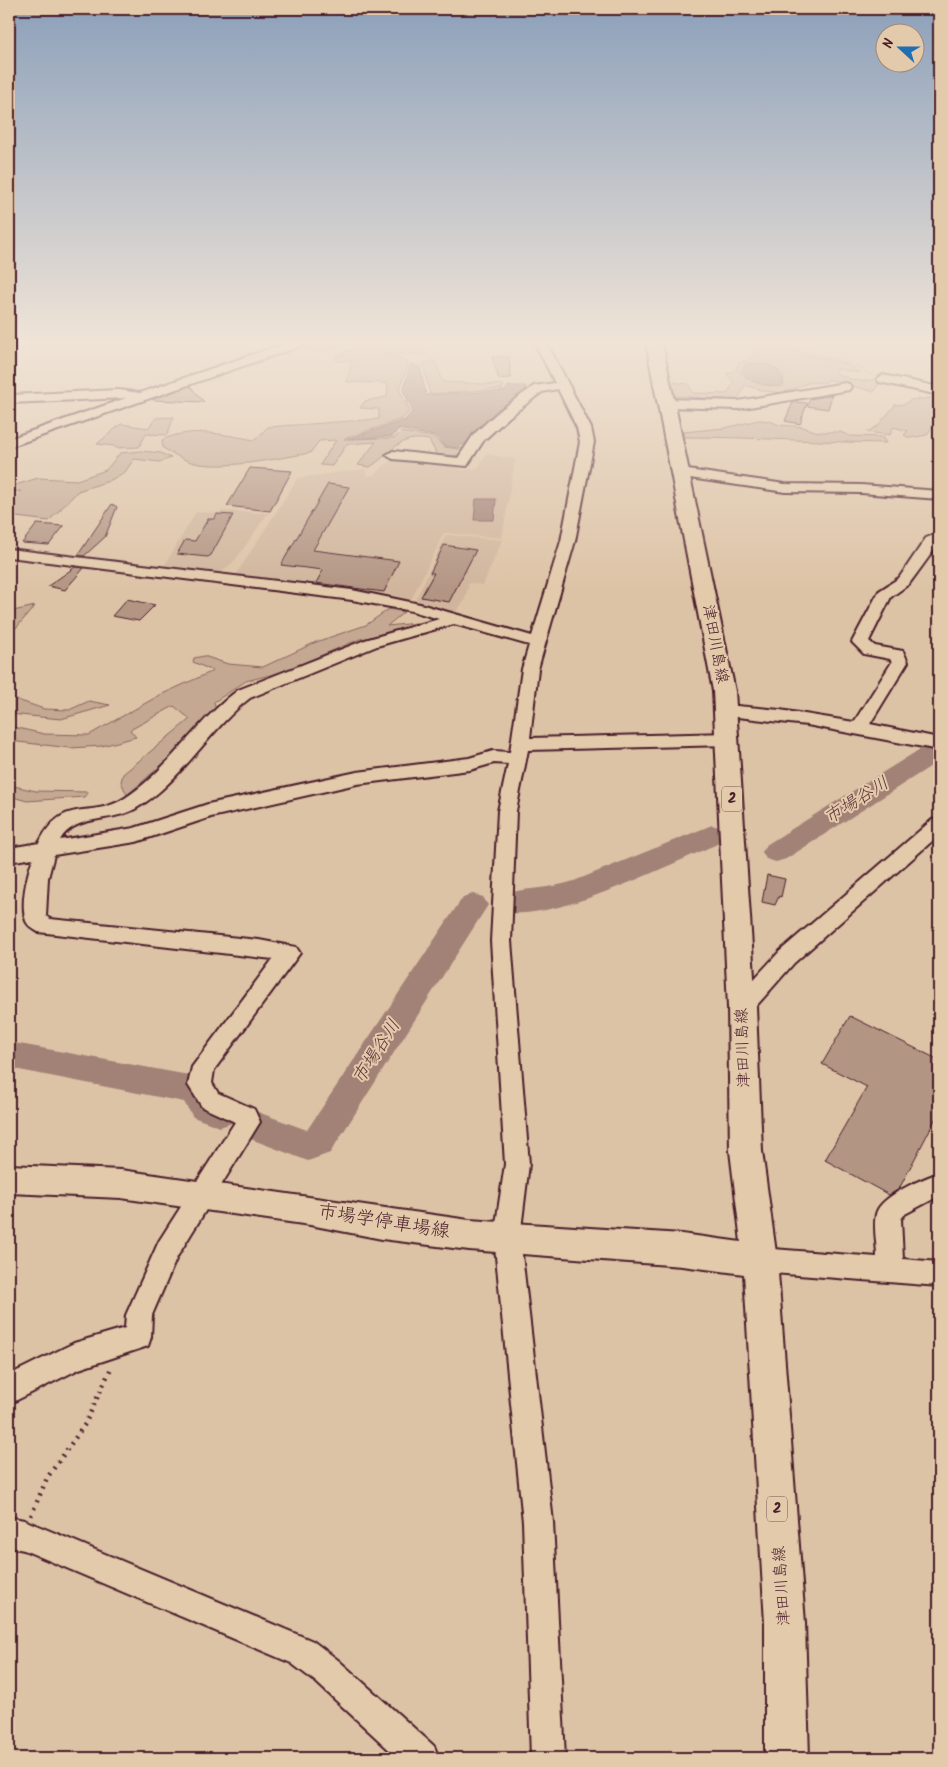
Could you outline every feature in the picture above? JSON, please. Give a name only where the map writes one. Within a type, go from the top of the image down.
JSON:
[{"type":"main road","name":"津田川島線","points":[[671,425],[724,691],[729,740],[742,1007],[746,1151],[760,1260],[785,1623],[787,1758]]},
{"type":"main road","name":"市場学停車場線","points":[[9,1179],[96,1181],[310,1210],[382,1224],[507,1237],[682,1250],[760,1260]]},
{"type":"street","points":[[9,443],[61,425]]},
{"type":"street","points":[[393,455],[462,462],[479,437],[492,425]]},
{"type":"street","points":[[548,1758],[538,1522],[507,1237],[516,1164],[501,941],[507,811],[530,669],[568,541],[587,442],[583,425]]},
{"type":"street","points":[[681,473],[785,488],[861,489],[939,494]]},
{"type":"street","points":[[859,728],[900,662],[897,655],[870,650],[860,642],[885,594],[904,581],[931,541],[939,537]]},
{"type":"street","points":[[9,554],[352,595],[414,607],[538,643]]},
{"type":"street","points":[[9,1390],[74,1357],[138,1338],[139,1315],[168,1249],[248,1122],[246,1116],[210,1100],[200,1085],[203,1067],[289,952],[199,939],[141,936],[45,926],[36,920],[34,907],[43,851],[56,830],[70,819],[111,812],[133,802],[228,706],[244,694],[371,643],[415,629],[444,623],[451,618]]},
{"type":"street","points":[[726,711],[757,712],[859,728],[939,744]]},
{"type":"street","points":[[9,855],[136,835],[208,812],[357,778],[470,764],[518,751],[729,740]]},
{"type":"street","points":[[742,1007],[787,956],[851,904],[902,855],[939,824]]},
{"type":"street","points":[[891,1270],[888,1215],[896,1206],[939,1184]]},
{"type":"street","points":[[760,1260],[939,1274]]},
{"type":"street","points":[[16,1534],[302,1652],[327,1671],[422,1758]]},
{"type":"path","points":[[16,1534],[47,1478],[85,1424],[122,1343]]},
{"type":"shaded area","points":[[119,425],[148,428],[150,425],[171,425],[167,435],[146,434],[139,447],[116,448],[114,446],[97,444]]},
{"type":"shaded area","points":[[383,425],[344,439],[395,438],[401,432],[433,437],[444,447],[459,449],[469,445],[455,456],[447,456],[437,455],[429,440],[410,440],[396,446],[370,467],[358,465],[376,442],[347,444],[332,466],[320,465],[336,440],[319,441],[310,453],[217,465],[191,462],[163,448],[162,440],[185,433],[220,434],[255,440],[268,427]]},
{"type":"shaded area","points":[[389,425],[488,425],[467,443],[456,448],[444,446],[435,436],[398,429],[393,436],[348,439]]},
{"type":"shaded area","points":[[736,425],[803,427],[818,432],[840,432],[850,436],[882,437],[886,443],[685,437],[683,432]]},
{"type":"shaded area","points":[[933,425],[927,435],[910,438],[904,435],[908,431],[893,427],[890,435],[867,432],[878,426]]},
{"type":"shaded area","points":[[141,451],[161,453],[171,458],[160,462],[134,459],[125,472],[109,481],[78,491],[49,521],[9,516],[9,506],[21,491],[9,492],[9,487],[38,478],[77,480],[106,470],[120,453]]},
{"type":"shaded area","points":[[487,454],[515,459],[502,538],[444,533],[411,600],[254,581],[235,576],[298,478],[366,469],[366,476],[374,475],[392,459],[451,465],[462,470],[477,469]]},
{"type":"shaded area","points":[[476,499],[496,499],[494,520],[474,520]]},
{"type":"shaded area","points":[[222,511],[268,513],[236,559],[218,576],[163,568],[196,512],[221,513]]},
{"type":"shaded area","points":[[446,535],[502,540],[483,585],[469,583],[465,600],[455,613],[415,601]]},
{"type":"shaded area","points":[[35,606],[16,628],[9,629],[9,616],[13,611]]},
{"type":"shaded area","points":[[389,609],[404,612],[387,626],[436,621],[379,637],[360,639],[282,672],[246,681],[214,702],[216,710],[196,735],[127,795],[121,782],[123,774],[190,719],[174,706],[130,730],[136,737],[102,746],[71,748],[9,741],[9,726],[44,734],[89,735],[160,695],[213,671],[193,662],[194,658],[204,656],[228,664],[263,667],[316,642],[366,625]]},
{"type":"shaded area","points":[[9,697],[44,709],[69,710],[89,701],[110,705],[61,719],[9,714]]},
{"type":"shaded area","points":[[9,785],[36,791],[88,792],[84,797],[27,801],[9,796]]},
{"type":"building","points":[[250,468],[292,471],[270,511],[227,506]]},
{"type":"building","points":[[328,484],[349,487],[313,550],[399,561],[384,592],[316,583],[323,570],[281,565]]},
{"type":"building","points":[[112,504],[117,507],[105,537],[84,556],[78,555]]},
{"type":"building","points":[[217,514],[233,515],[211,555],[208,557],[177,554],[185,540],[195,541],[208,519],[214,519]]},
{"type":"building","points":[[37,524],[64,526],[49,545],[22,543]]},
{"type":"building","points":[[444,545],[476,550],[449,602],[421,597],[434,573],[430,573]]},
{"type":"building","points":[[75,567],[84,568],[65,590],[48,586]]},
{"type":"building","points":[[127,599],[155,605],[139,621],[112,616]]},
{"type":"building","points":[[767,875],[785,879],[781,897],[779,896],[775,905],[762,902]]},
{"type":"building","points":[[850,1016],[939,1060],[939,1112],[899,1189],[889,1195],[825,1160],[867,1087],[822,1064]]},
{"type":"waterway","name":"市場谷川","points":[[776,852],[939,749]]},
{"type":"waterway","name":"市場谷川","points":[[509,903],[558,897],[584,889],[712,835]]},
{"type":"waterway","name":"市場谷川","points":[[255,1126],[308,1146],[318,1142],[473,905]]},
{"type":"waterway","name":"市場谷川","points":[[9,1055],[194,1090],[205,1107],[220,1113]]}]
